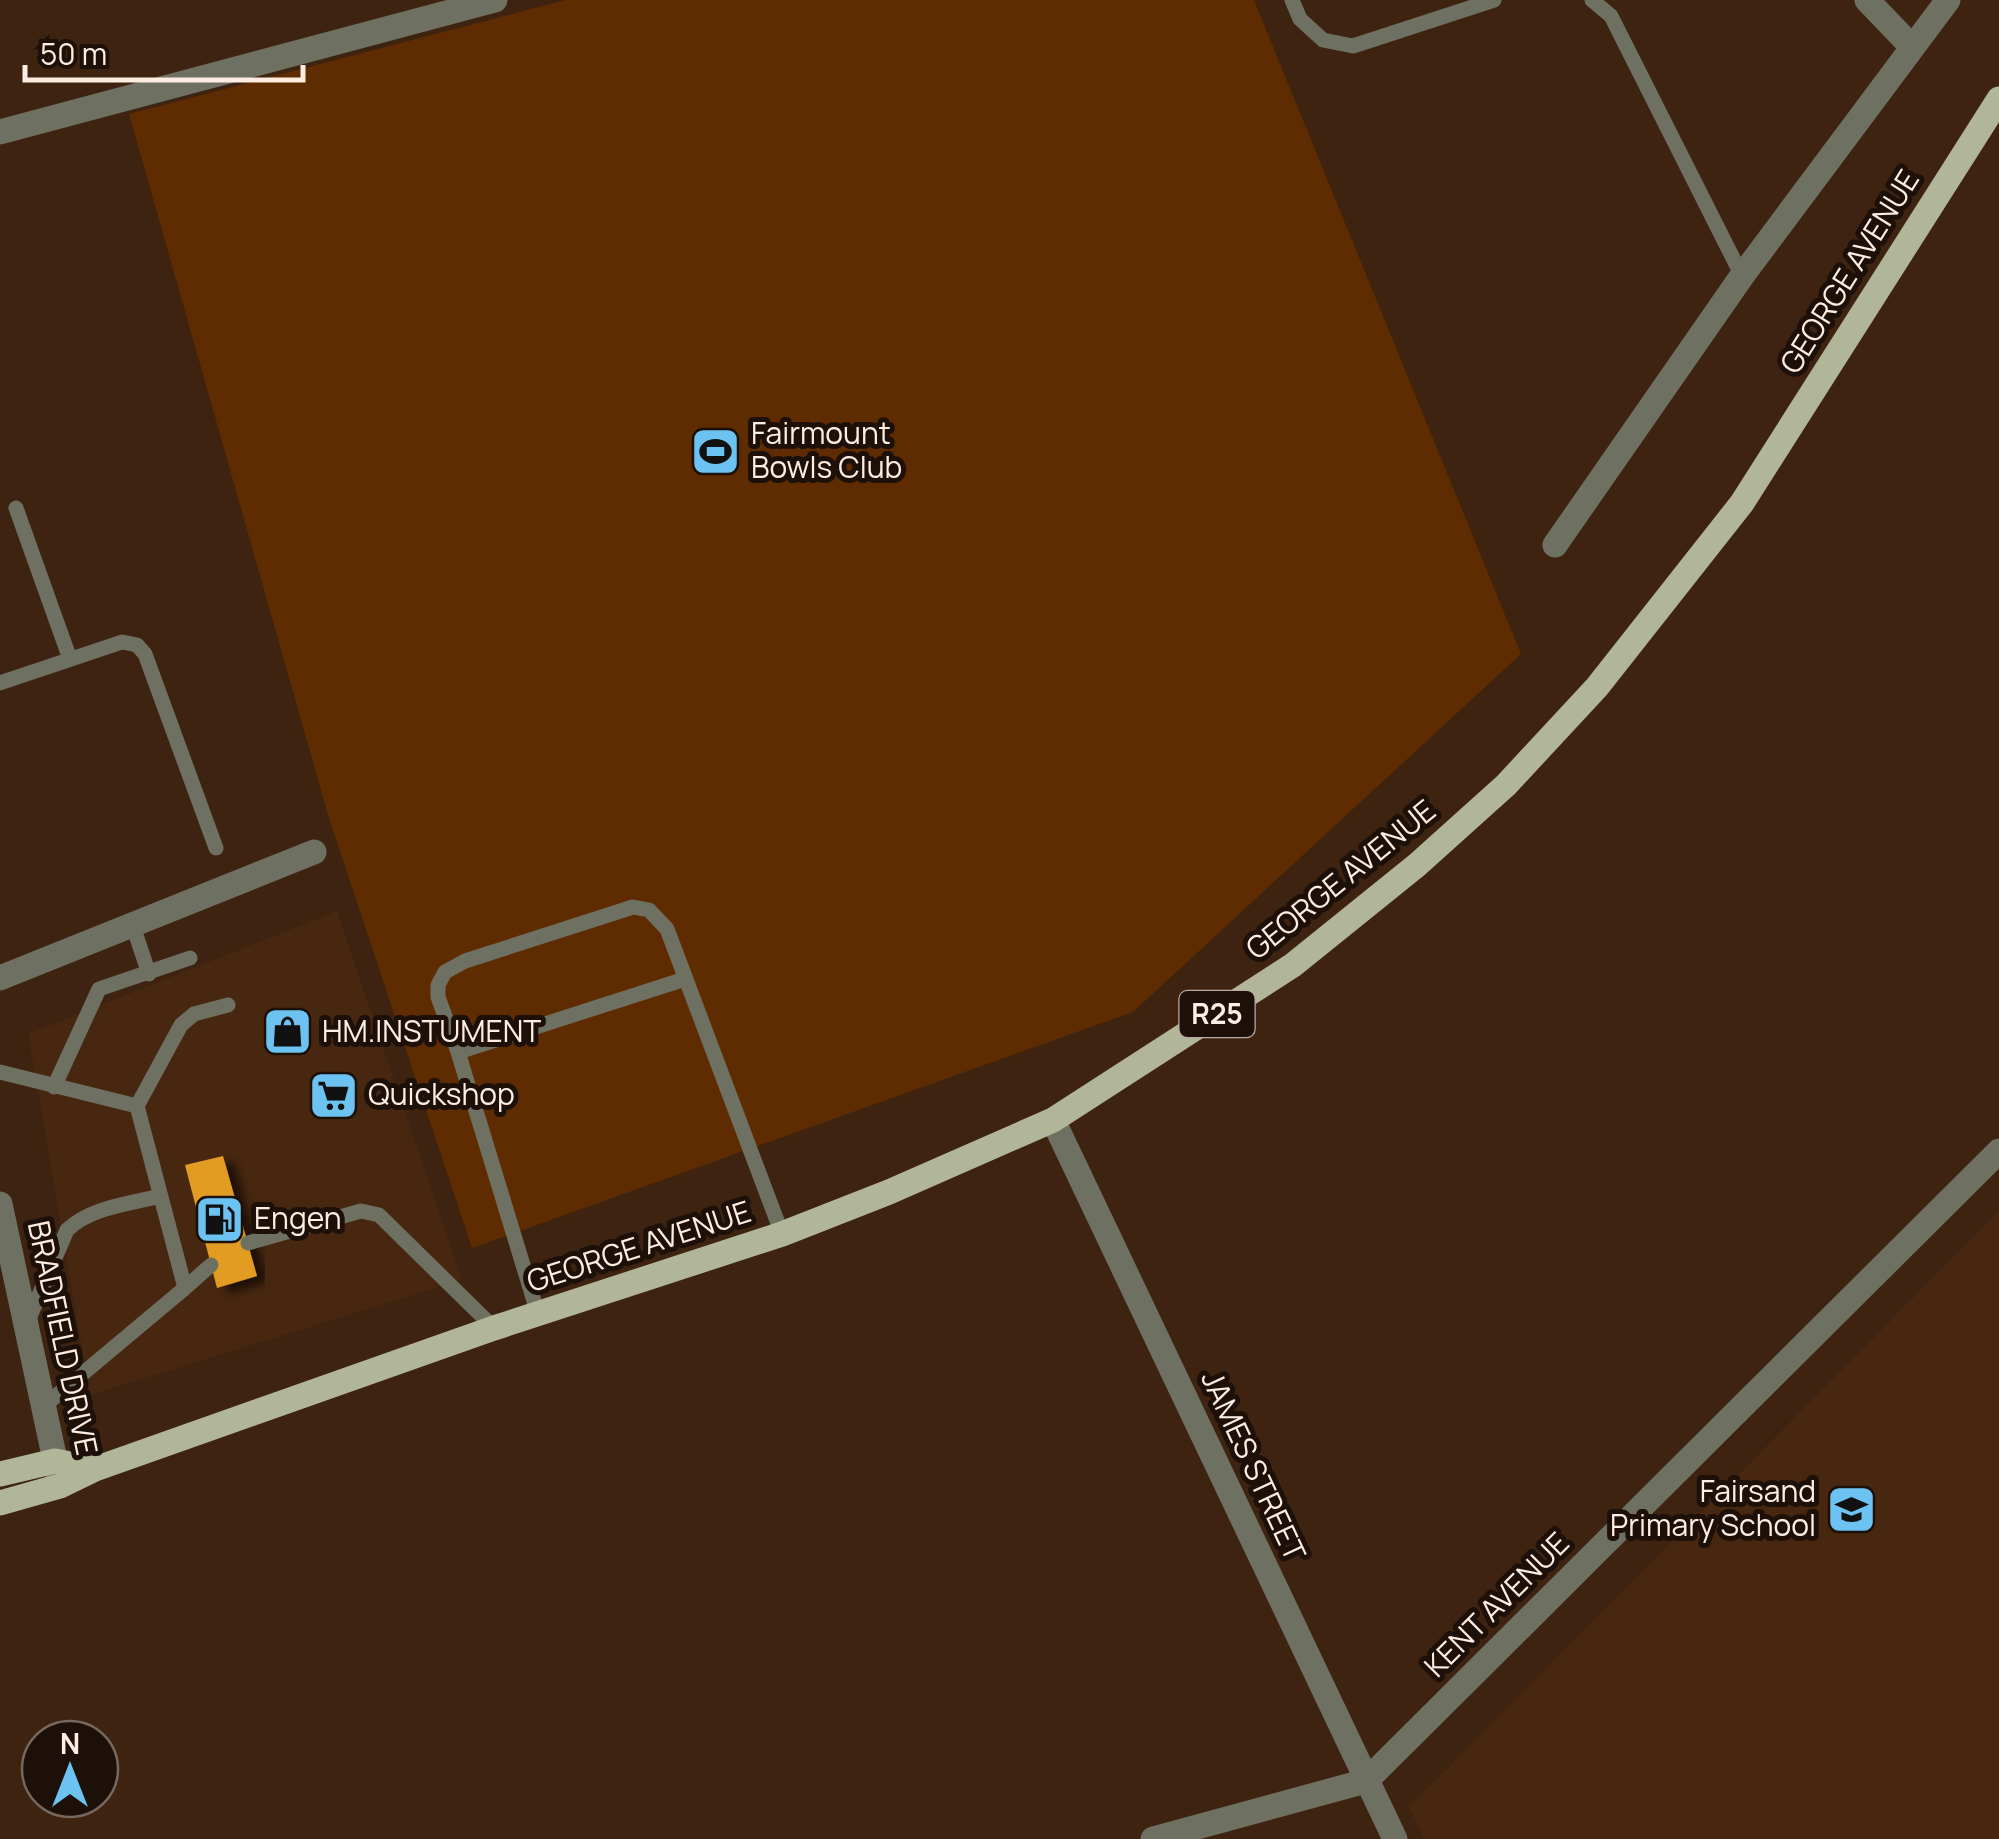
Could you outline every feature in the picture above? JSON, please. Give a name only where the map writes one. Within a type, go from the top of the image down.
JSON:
[{"type":"main road","name":"GEORGE AVENUE","points":[[0,1474],[95,1469],[494,1328],[782,1234],[889,1192],[1053,1120],[1293,964],[1418,865],[1506,785],[1597,687],[1742,503],[1999,98]]},
{"type":"main road","name":"GEORGE AVENUE","points":[[0,1502],[58,1473]]},
{"type":"street","points":[[0,132],[495,0]]},
{"type":"street","points":[[1867,0],[1912,47]]},
{"type":"street","points":[[1555,545],[1742,276],[1912,47],[1935,7]]},
{"type":"street","points":[[0,978],[314,852]]},
{"type":"street","name":"JAMES STREET","points":[[1053,1120],[1395,1839]]},
{"type":"street","name":"KENT AVENUE","points":[[1154,1839],[1366,1781],[1999,1150]]},
{"type":"street","name":"BRADFIELD DRIVE","points":[[0,1204],[58,1473]]},
{"type":"lane","points":[[1292,0],[1300,20],[1323,40],[1352,46],[1494,0]]},
{"type":"lane","points":[[1592,0],[1612,16],[1742,276]]},
{"type":"lane","points":[[16,508],[70,660]]},
{"type":"lane","points":[[0,684],[122,642],[137,645],[145,654],[216,848]]},
{"type":"lane","points":[[538,1314],[438,997],[444,972],[465,961],[632,907],[649,910],[668,929],[782,1234]]},
{"type":"lane","points":[[132,926],[149,974]]},
{"type":"lane","points":[[54,1087],[99,989],[190,958]]},
{"type":"lane","points":[[458,1052],[685,979]]},
{"type":"lane","points":[[185,1288],[137,1106],[181,1025],[194,1014],[228,1004]]},
{"type":"lane","points":[[0,1072],[137,1106]]},
{"type":"lane","points":[[26,1324],[67,1230],[98,1212],[160,1196]]},
{"type":"lane","points":[[248,1243],[362,1211],[379,1215],[494,1328]]},
{"type":"lane","points":[[44,1406],[211,1265]]},
{"type":"shaded area","points":[[565,0],[1254,0],[1521,654],[1133,1012],[472,1248],[328,815],[129,114]]},
{"type":"shaded area","points":[[337,911],[462,1280],[90,1395],[28,1034]]},
{"type":"shaded area","name":"Fairsand Primary School","points":[[1999,1211],[1999,1839],[1424,1839],[1409,1807]]},
{"type":"building","points":[[223,1156],[257,1276],[217,1288],[185,1165]]},
{"type":"place","name":"Fairmount Bowls Club","points":[[716,451]]},
{"type":"place","name":"HM.INSTUMENT","points":[[287,1032]]},
{"type":"place","name":"Quickshop","points":[[333,1095]]},
{"type":"place","name":"Engen","points":[[219,1219]]},
{"type":"place","name":"Fairsand Primary School","points":[[1851,1509]]}]
